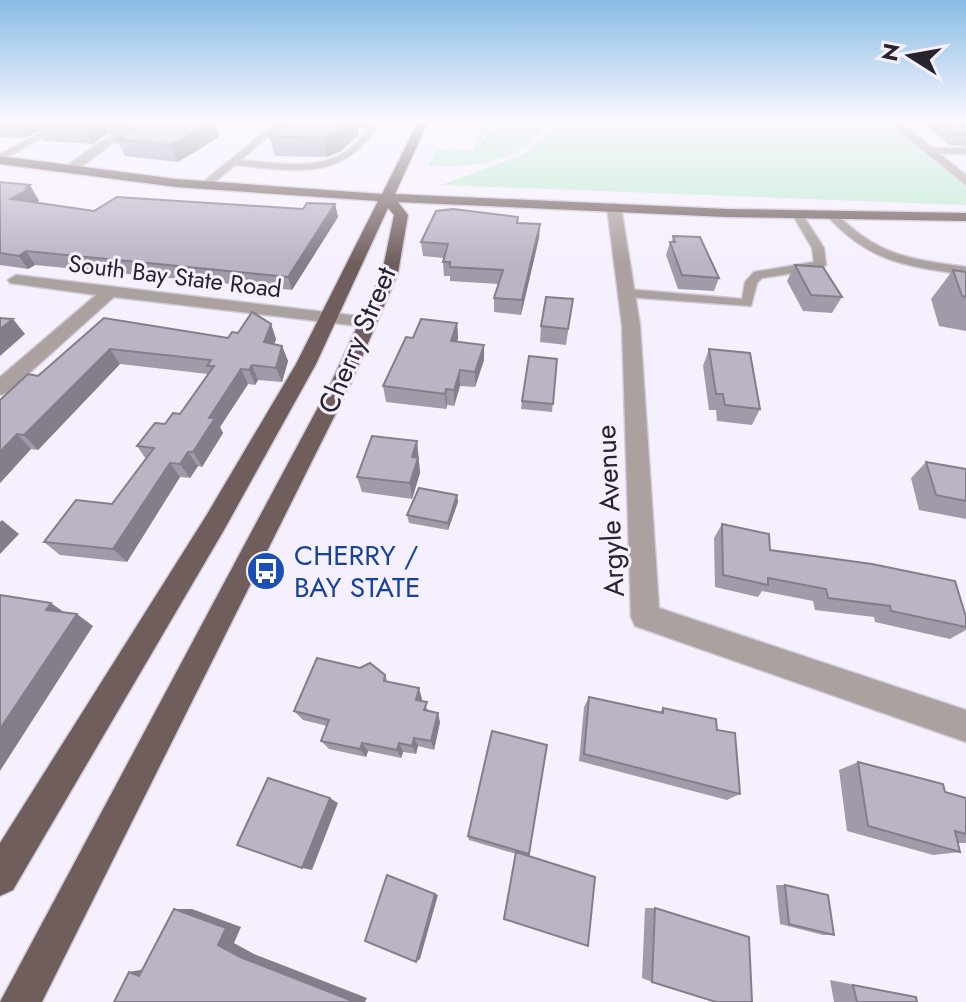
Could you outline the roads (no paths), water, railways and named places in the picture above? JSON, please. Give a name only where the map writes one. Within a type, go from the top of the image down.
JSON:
[{"type":"main road","points":[[70,169],[204,186],[388,199],[833,216],[966,217]]},
{"type":"main road","points":[[388,199],[402,169]]},
{"type":"main road","name":"Cherry Street","points":[[0,877],[215,523],[329,319],[378,213],[388,199],[401,215],[390,273],[295,476],[210,630],[20,1002]]},
{"type":"street","name":"Argyle Avenue","points":[[614,207],[631,325],[645,617],[966,726]]},
{"type":"street","name":"South Bay State Road","points":[[16,280],[367,322]]},
{"type":"street","points":[[0,388],[109,292]]},
{"type":"lane","points":[[204,186],[225,169]]},
{"type":"lane","points":[[626,293],[747,303],[751,282],[758,275],[820,265],[818,248],[797,214]]},
{"type":"lane","points":[[833,216],[851,237],[882,257],[966,271]]},
{"type":"place","name":"CHERRY / BAY STATE","points":[[266,571]]}]
